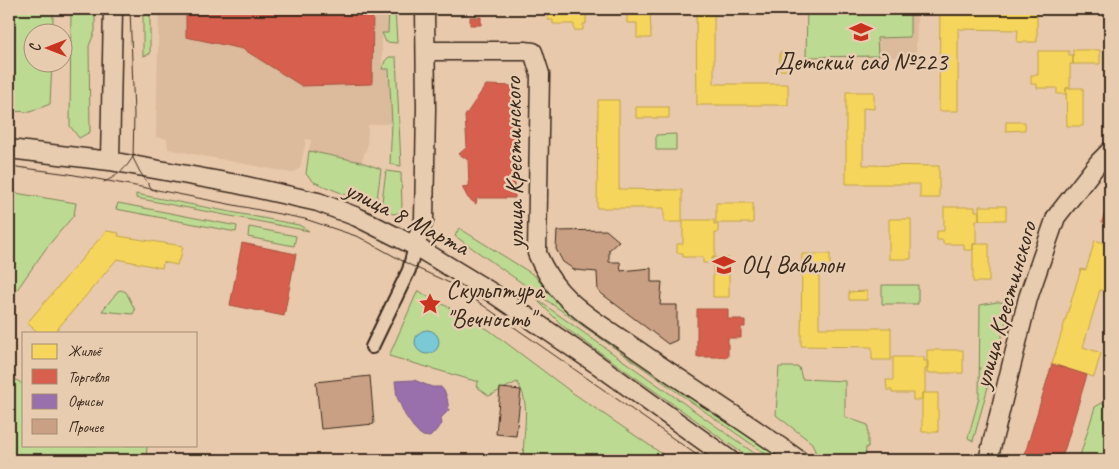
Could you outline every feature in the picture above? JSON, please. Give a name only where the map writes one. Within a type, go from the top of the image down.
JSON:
[{"type":"street","points":[[110,161],[113,9]]},
{"type":"street","points":[[372,347],[409,270],[424,220],[426,9]]},
{"type":"street","name":"улица Крестинского","points":[[426,51],[533,52],[540,74],[537,253],[546,274],[578,309],[799,460]]},
{"type":"street","name":"улица 8 Марта","points":[[9,149],[110,161],[318,202],[364,221],[415,246],[491,292],[598,365],[730,460]]},
{"type":"street","name":"улица Крестинского","points":[[988,460],[1028,298],[1056,217],[1099,162],[1110,151]]},
{"type":"shaded area","points":[[159,9],[389,9],[388,33],[382,33],[382,68],[389,69],[392,123],[368,125],[367,147],[361,162],[309,151],[311,140],[306,139],[300,168],[292,173],[168,149],[167,139],[156,137]]},
{"type":"shaded area","name":"Детский сад №223","points":[[807,9],[917,9],[916,57],[806,57]]},
{"type":"green space","points":[[9,9],[53,9],[53,22],[22,22],[22,72],[52,72],[50,104],[30,112],[9,111]]},
{"type":"green space","points":[[71,9],[95,9],[95,31],[89,46],[90,132],[79,138],[70,126],[70,72],[72,72]]},
{"type":"green space","points":[[143,9],[150,9],[150,54],[143,56]]},
{"type":"green space","points":[[389,9],[395,9],[397,43],[386,42],[382,33],[388,33]]},
{"type":"green space","name":"Детский сад №223","points":[[807,9],[910,9],[910,37],[877,38],[878,56],[806,57]]},
{"type":"green space","points":[[389,57],[396,57],[401,166],[390,164],[392,123],[389,69],[382,69]]},
{"type":"green space","points":[[676,134],[676,150],[656,150],[656,135]]},
{"type":"green space","points":[[309,151],[361,162],[381,169],[376,207],[314,182],[306,174]]},
{"type":"green space","points":[[386,171],[401,173],[402,208],[399,213],[393,214],[381,209]]},
{"type":"green space","points":[[9,192],[76,203],[74,215],[47,247],[9,301]]},
{"type":"green space","points":[[136,194],[299,225],[309,231],[136,198]]},
{"type":"green space","points":[[118,203],[237,226],[236,232],[116,209]]},
{"type":"green space","points":[[249,227],[296,236],[294,246],[248,237]]},
{"type":"green space","points":[[459,228],[534,275],[548,292],[569,311],[782,460],[774,460],[455,236]]},
{"type":"green space","points":[[882,285],[918,285],[918,304],[882,304]]},
{"type":"green space","points":[[418,290],[441,306],[439,302],[489,330],[570,391],[671,460],[524,460],[525,410],[522,391],[517,382],[489,396],[476,386],[479,381],[389,356]]},
{"type":"green space","points":[[118,291],[126,292],[135,310],[133,314],[102,311]]},
{"type":"green space","points":[[536,299],[764,460],[752,460],[564,327]]},
{"type":"green space","points":[[997,302],[1011,303],[973,441],[968,438],[979,398],[980,305]]},
{"type":"green space","points":[[779,367],[799,367],[802,379],[845,381],[845,417],[868,425],[868,447],[866,447],[865,460],[825,460],[816,454],[812,443],[776,415]]},
{"type":"green space","points":[[9,375],[22,384],[22,446],[147,446],[146,460],[9,460]]},
{"type":"green space","points":[[1102,403],[1110,406],[1110,460],[1081,460],[1080,456],[1095,407]]},
{"type":"water","points":[[427,330],[435,334],[439,342],[435,350],[427,354],[419,350],[415,342],[419,334]]},
{"type":"building: Жильё","points":[[554,9],[586,9],[586,24],[583,24],[583,30],[574,30],[574,24],[553,24],[553,20],[548,20],[548,11],[554,11]]},
{"type":"building: Жильё","points":[[627,9],[650,9],[651,38],[637,38],[637,23],[627,23]]},
{"type":"building: Жильё","points":[[696,9],[714,9],[714,84],[788,84],[788,105],[697,105]]},
{"type":"building: Жильё","points":[[940,9],[1037,9],[1037,42],[1017,42],[1018,30],[958,29],[958,111],[939,111]]},
{"type":"building: Жильё","points":[[1073,50],[1100,50],[1100,64],[1073,64]]},
{"type":"building: Жильё","points":[[1038,51],[1069,51],[1069,55],[1073,55],[1073,64],[1070,64],[1070,88],[1066,88],[1066,94],[1057,94],[1057,88],[1037,88],[1037,84],[1031,84],[1031,75],[1038,75]]},
{"type":"building: Жильё","points":[[780,52],[792,52],[792,70],[780,70]]},
{"type":"building: Жильё","points":[[1066,88],[1083,88],[1083,126],[1067,126]]},
{"type":"building: Жильё","points":[[846,92],[874,92],[874,109],[863,108],[863,165],[939,166],[939,198],[920,198],[920,184],[846,184]]},
{"type":"building: Жильё","points":[[598,100],[619,100],[619,189],[682,190],[682,222],[664,222],[664,208],[597,208]]},
{"type":"building: Жильё","points":[[636,107],[669,107],[669,118],[636,118]]},
{"type":"building: Жильё","points":[[1006,122],[1025,122],[1025,130],[1006,131]]},
{"type":"building: Жильё","points":[[716,203],[753,203],[753,223],[716,223]]},
{"type":"building: Жильё","points":[[979,206],[1006,206],[1006,220],[979,220]]},
{"type":"building: Жильё","points":[[944,207],[975,207],[975,211],[979,211],[979,220],[976,220],[976,244],[973,244],[973,250],[964,250],[964,244],[943,244],[943,240],[937,240],[937,231],[944,231]]},
{"type":"building: Жильё","points":[[889,219],[911,219],[911,259],[889,259]]},
{"type":"building: Жильё","points":[[683,220],[714,220],[714,224],[718,224],[718,233],[715,233],[715,257],[712,257],[712,263],[703,263],[703,257],[683,257],[683,253],[677,253],[677,244],[683,244]]},
{"type":"building: Жильё","points":[[106,231],[119,233],[118,236],[183,246],[177,265],[163,262],[162,268],[117,259],[55,332],[38,332],[27,323]]},
{"type":"building: Жильё","points":[[1095,240],[1110,245],[1110,287],[1109,292],[1100,290],[1083,347],[1101,353],[1094,377],[1052,364],[1081,269],[1086,270]]},
{"type":"building: Жильё","points":[[973,244],[989,244],[989,282],[973,282]]},
{"type":"building: Жильё","points":[[802,254],[830,254],[830,271],[819,271],[819,328],[891,328],[891,360],[872,360],[872,347],[801,346]]},
{"type":"building: Жильё","points":[[713,258],[729,258],[729,297],[713,297]]},
{"type":"building: Жильё","points":[[867,291],[867,300],[849,300],[849,292]]},
{"type":"building: Жильё","points":[[927,350],[963,350],[963,373],[927,373]]},
{"type":"building: Жильё","points":[[893,357],[924,357],[924,361],[928,361],[928,369],[925,369],[925,393],[922,393],[922,400],[913,400],[913,393],[892,393],[892,390],[887,390],[886,380],[893,380]]},
{"type":"building: Жильё","points":[[922,393],[938,393],[938,432],[922,432]]},
{"type":"building: Торговля","points":[[186,9],[373,9],[372,84],[302,86],[243,49],[186,37]]},
{"type":"building: Торговля","points":[[470,17],[481,17],[481,25],[470,25]]},
{"type":"building: Торговля","points":[[486,85],[515,86],[515,198],[477,198],[476,204],[468,198],[462,187],[469,186],[468,160],[459,154],[467,147],[465,116]]},
{"type":"building: Торговля","points":[[1110,201],[1110,225],[1102,222],[1107,204]]},
{"type":"building: Торговля","points":[[242,243],[296,254],[284,316],[230,305]]},
{"type":"building: Торговля","points":[[697,309],[728,309],[728,319],[741,319],[741,321],[745,321],[745,327],[741,327],[741,338],[728,338],[728,357],[697,357]]},
{"type":"building: Торговля","points":[[1052,364],[1087,375],[1066,445],[1061,460],[1023,460]]},
{"type":"building: Офисы","points":[[414,380],[432,387],[441,387],[447,398],[449,410],[441,418],[442,424],[430,437],[423,436],[416,431],[405,415],[397,397],[395,381]]},
{"type":"building: Прочее","points":[[606,230],[619,241],[609,250],[609,262],[620,262],[621,271],[651,268],[651,282],[662,282],[660,305],[677,305],[677,340],[668,344],[598,291],[597,272],[575,270],[563,262],[556,249],[557,231]]},
{"type":"building: Прочее","points":[[370,376],[374,424],[321,429],[316,382]]},
{"type":"building: Прочее","points":[[500,388],[521,390],[516,436],[496,434]]},
{"type":"tram line","points":[[130,9],[134,114],[133,158],[140,172],[152,189],[156,191]]},
{"type":"tram line","points":[[104,182],[122,171],[134,154]]},
{"type":"tram line","points":[[9,166],[69,174],[305,219],[359,237],[410,265],[454,285],[704,460]]},
{"type":"place","name":"Детский сад №223","points":[[861,32]]},
{"type":"place","name":"ОЦ Вавилон","points":[[724,265]]},
{"type":"place","name":"Скульптура \"Вечность\"","points":[[430,304]]}]
